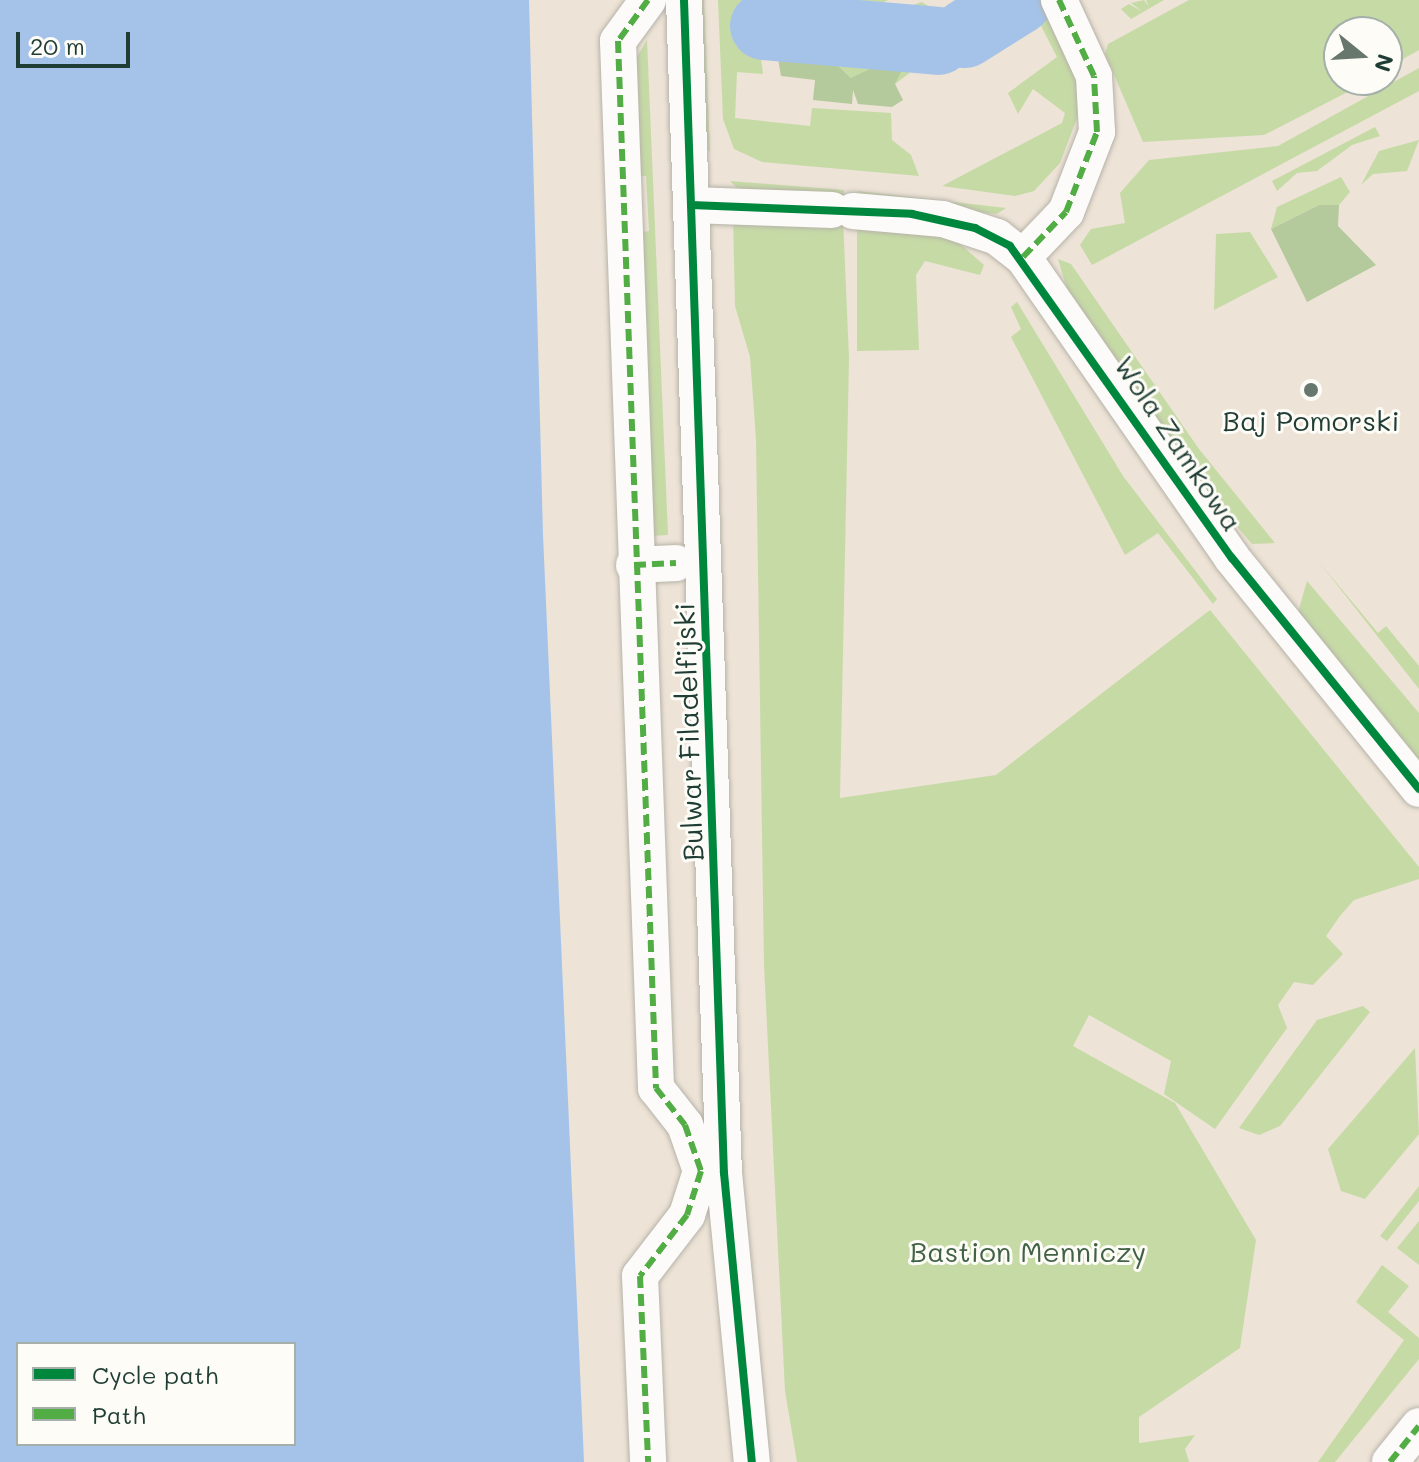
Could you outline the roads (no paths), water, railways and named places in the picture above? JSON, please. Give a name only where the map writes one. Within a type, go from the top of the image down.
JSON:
[{"type":"street","name":"Bulwar Filadelfijski","points":[[648,0],[618,41],[634,565],[656,1088],[685,1125],[701,1171],[687,1215],[640,1276],[648,1462]]},
{"type":"street","name":"Bulwar Filadelfijski","points":[[684,0],[724,1173],[752,1462]]},
{"type":"street","points":[[1023,257],[1066,212],[1097,132],[1094,76],[1059,0]]},
{"type":"street","name":"Wola Zamkowa","points":[[691,205],[842,210],[943,219],[997,237],[1023,257],[1232,558],[1419,789]]},
{"type":"street","points":[[634,565],[676,563]]},
{"type":"street","points":[[1390,1462],[1417,1431]]},
{"type":"water","points":[[0,0],[529,0],[543,535],[584,1462],[0,1462]]},
{"type":"waterway","points":[[965,34],[1019,0]]},
{"type":"waterway","points":[[764,26],[938,41]]},
{"type":"place","name":"Baj Pomorski","points":[[1311,390]]},
{"type":"park label","name":"Bastion Menniczy","points":[[1028,1251]]}]
